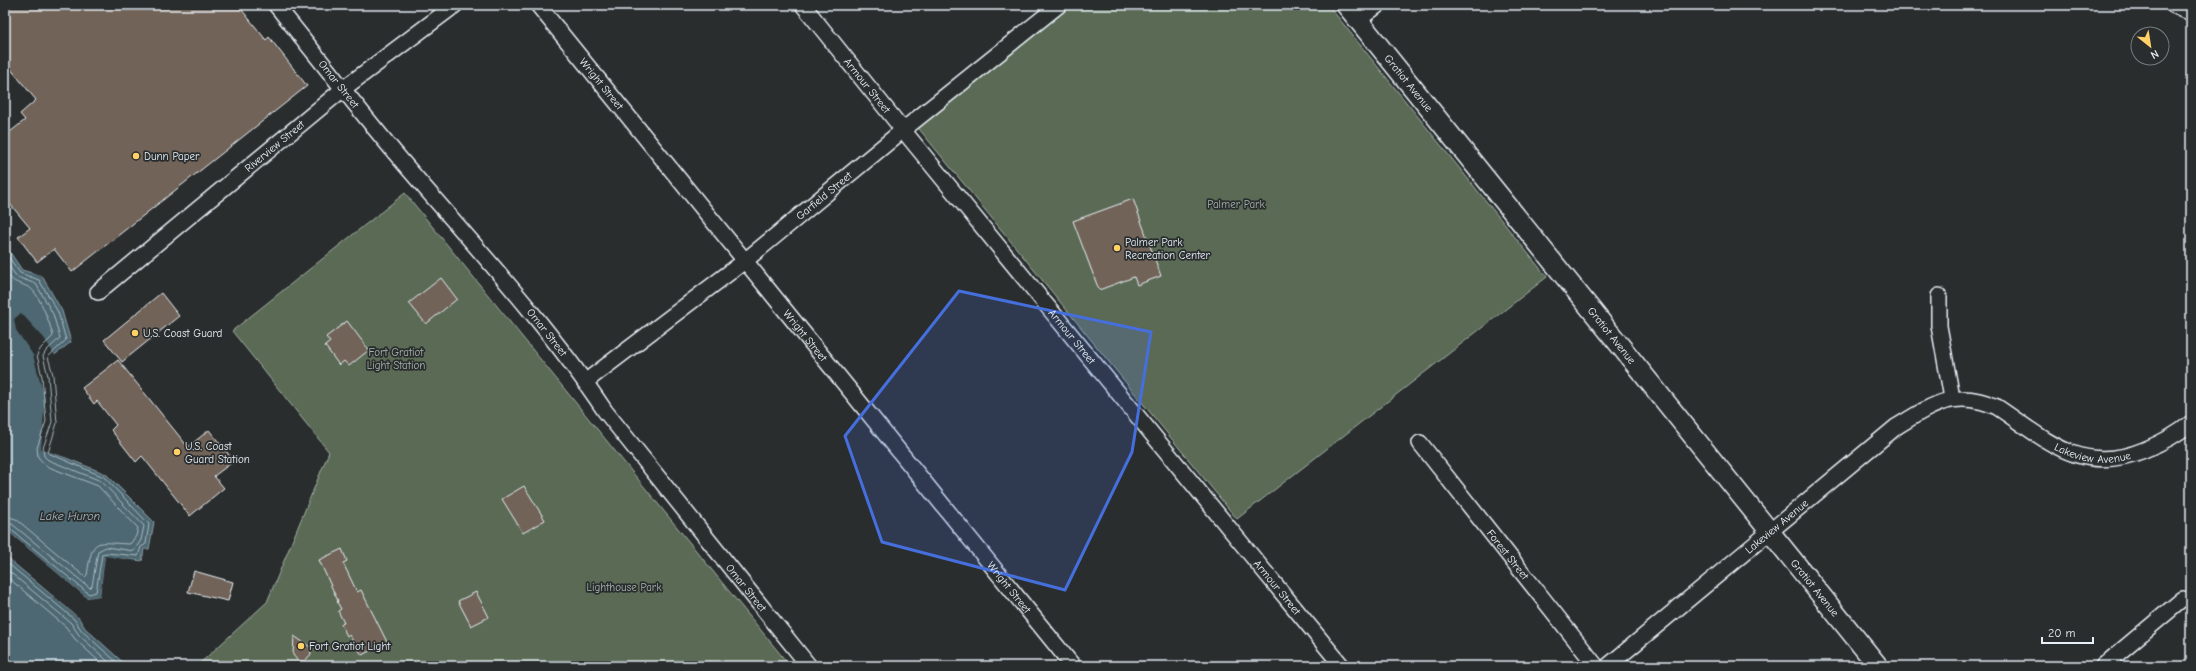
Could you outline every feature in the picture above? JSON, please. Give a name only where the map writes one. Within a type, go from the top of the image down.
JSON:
[{"type":"street","name":"Omar Street","points":[[276,5],[400,159],[508,284],[585,382],[605,411],[809,666]]},
{"type":"street","name":"Riverview Street","points":[[98,292],[343,89],[455,5]]},
{"type":"street","name":"Wright Street","points":[[538,5],[746,260],[1073,666]]},
{"type":"street","name":"Armour Street","points":[[803,5],[903,130],[1342,666]]},
{"type":"street","name":"Garfield Street","points":[[585,382],[746,260],[903,130],[1058,5]]},
{"type":"street","name":"Gratiot Avenue","points":[[1346,5],[1771,531],[1878,666]]},
{"type":"street","points":[[1358,20],[1378,5]]},
{"type":"street","points":[[2174,5],[2191,13]]},
{"type":"street","points":[[1939,296],[1940,326],[1952,398]]},
{"type":"street","name":"Lakeview Avenue","points":[[1608,666],[1896,427],[1917,414],[1952,398],[1973,398],[1985,401],[2072,454],[2097,460],[2110,460],[2135,454],[2180,432],[2191,423]]},
{"type":"street","name":"Forest Street","points":[[1420,443],[1596,666]]},
{"type":"street","points":[[2103,666],[2183,599]]},
{"type":"highlighted area","points":[[959,291],[1151,332],[1132,452],[1065,590],[882,542],[845,436]]},
{"type":"green space","name":"Palmer Park","points":[[1064,5],[1328,5],[1547,277],[1237,519],[915,124]]},
{"type":"green space","name":"Fort Gratiot Light Station","points":[[405,193],[790,666],[197,666],[267,602],[329,452],[232,331]]},
{"type":"water","name":"Lake Huron","points":[[5,245],[22,270],[42,276],[62,311],[71,342],[52,357],[51,452],[106,474],[154,522],[149,549],[144,549],[142,561],[105,557],[100,596],[87,598],[5,529]]},
{"type":"water","points":[[5,556],[78,617],[85,628],[127,666],[5,666]]},
{"type":"pier","points":[[21,313],[44,338],[56,357],[54,358],[59,373],[63,424],[54,450],[66,455],[65,457],[41,449],[45,399],[33,355],[16,330],[14,319]]},
{"type":"pier","points":[[5,529],[87,598],[100,596],[105,556],[144,562],[107,559],[102,597],[87,600],[5,532]]},
{"type":"pier","points":[[6,554],[80,616],[78,617]]},
{"type":"building","name":"Dunn Paper","points":[[5,5],[238,5],[266,40],[269,37],[307,86],[72,272],[54,249],[37,262],[18,237],[30,228],[5,198],[5,136],[25,120],[20,114],[36,100],[5,62]]},
{"type":"building","name":"Palmer Park Recreation Center","points":[[1133,199],[1161,276],[1137,285],[1134,277],[1099,290],[1073,221]]},
{"type":"building","points":[[441,278],[457,299],[426,324],[409,303]]},
{"type":"building","name":"U.S. Coast Guard","points":[[161,293],[179,316],[122,362],[104,340]]},
{"type":"building","points":[[347,321],[369,350],[349,366],[344,361],[339,365],[325,346],[330,342],[326,337]]},
{"type":"building","name":"U.S. Coast Guard Station","points":[[118,360],[188,447],[209,430],[234,461],[214,476],[224,488],[190,516],[142,456],[136,462],[111,430],[116,425],[97,401],[94,404],[82,388]]},
{"type":"building","points":[[524,486],[545,520],[523,533],[502,499]]},
{"type":"building","points":[[342,549],[347,561],[343,563],[357,592],[361,590],[387,642],[362,655],[349,635],[347,636],[341,624],[344,623],[338,611],[341,609],[319,560]]},
{"type":"building","points":[[194,571],[233,582],[228,601],[188,592]]},
{"type":"building","points":[[476,592],[489,617],[471,626],[458,601]]},
{"type":"building","name":"Fort Gratiot Light","points":[[294,636],[310,647],[311,654],[305,661],[298,661],[293,655]]},
{"type":"place","name":"Dunn Paper","points":[[136,156]]},
{"type":"place","name":"Palmer Park Recreation Center","points":[[1117,248]]},
{"type":"place","name":"U.S. Coast Guard","points":[[135,333]]},
{"type":"place","name":"U.S. Coast Guard Station","points":[[177,452]]},
{"type":"place","name":"Fort Gratiot Light","points":[[301,646]]},
{"type":"park label","name":"Lighthouse Park","points":[[624,587]]}]
